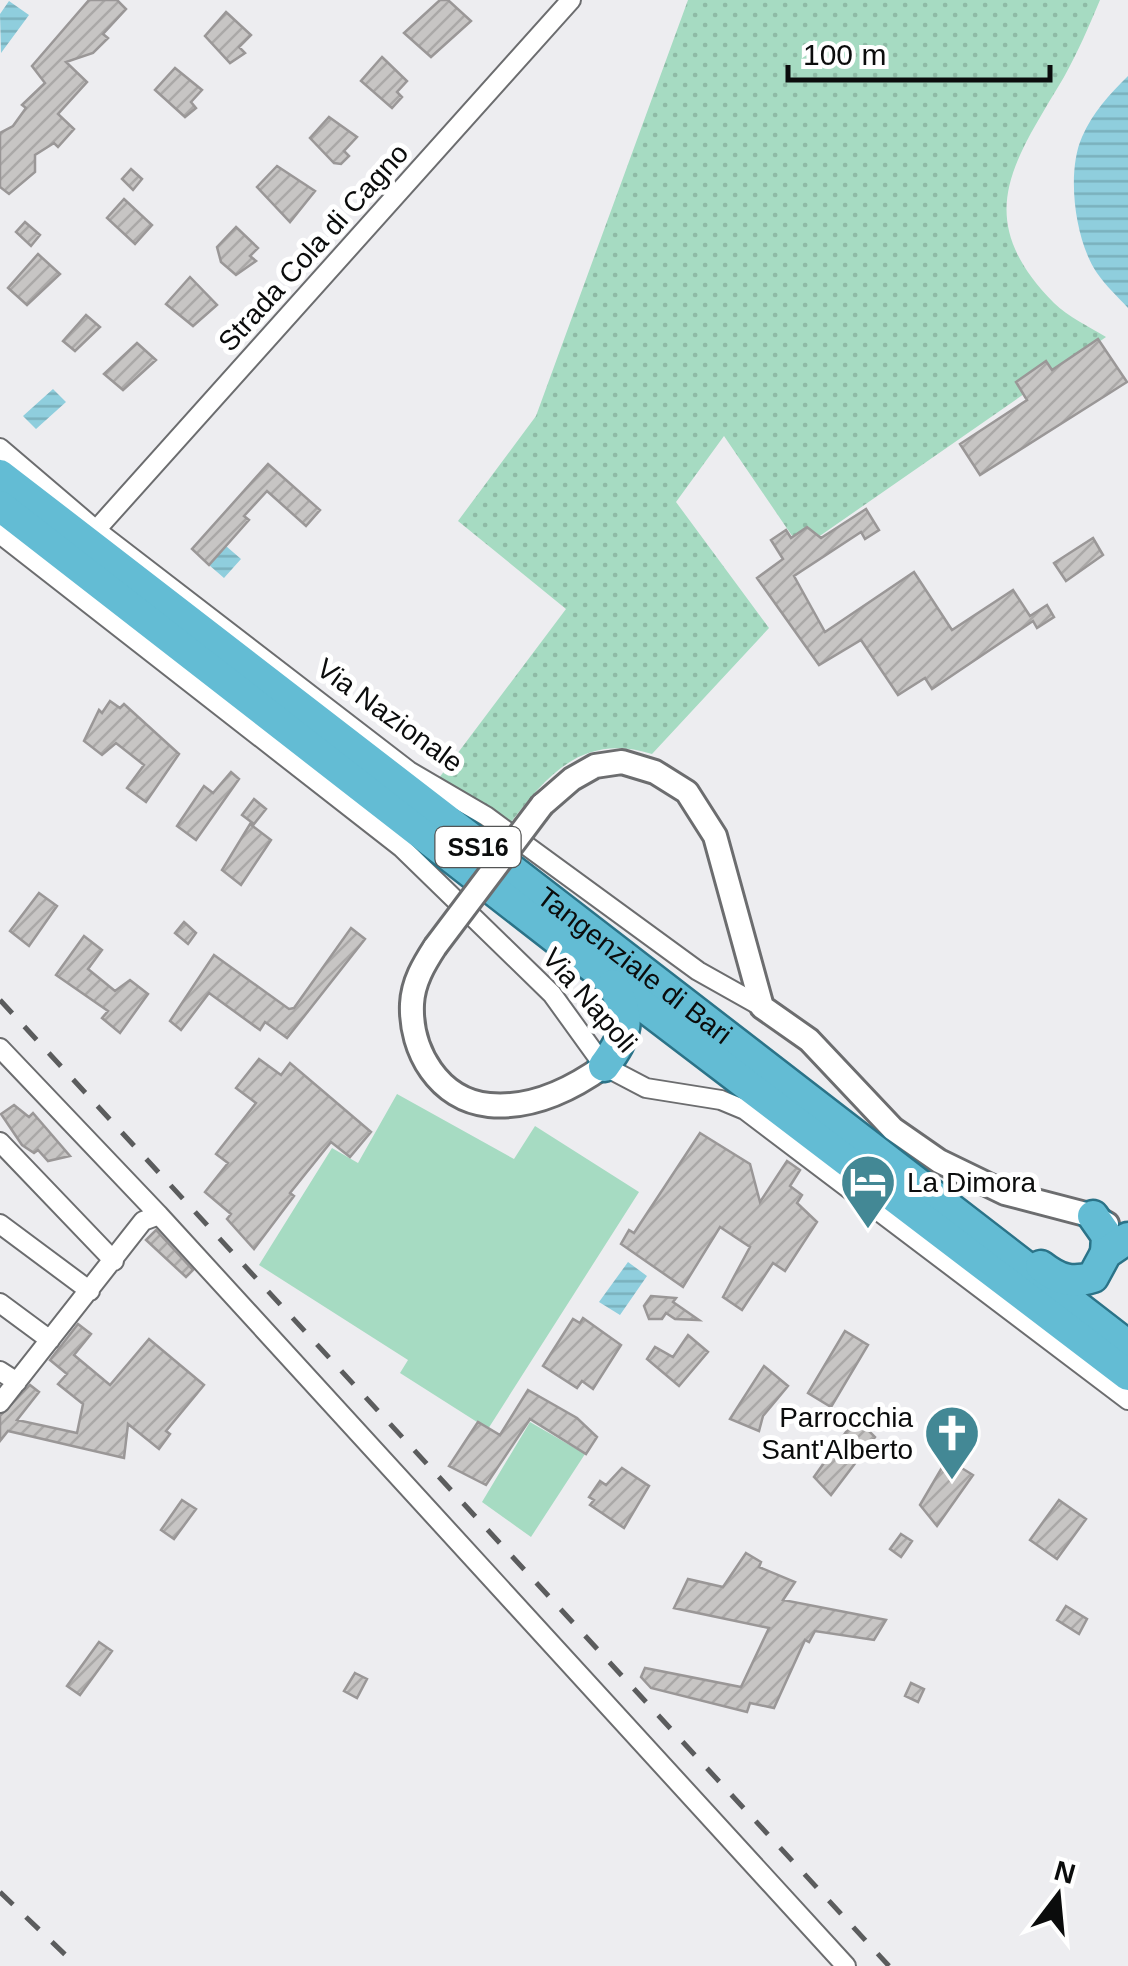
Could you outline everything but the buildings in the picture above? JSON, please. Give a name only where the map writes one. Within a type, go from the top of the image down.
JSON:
[{"type":"highway","name":"Tangenziale di Bari","points":[[0,475],[1128,1346]]},
{"type":"highway","name":"Tangenziale di Bari","points":[[0,506],[612,982],[1128,1375]]},
{"type":"highway","points":[[604,1066],[623,1041],[628,1024],[625,1007],[612,982]]},
{"type":"highway","points":[[623,1041],[656,1030],[688,1040]]},
{"type":"highway","points":[[1093,1216],[1107,1236],[1123,1249]]},
{"type":"highway","points":[[958,1217],[999,1234],[1056,1278],[1077,1282],[1093,1277],[1123,1249]]},
{"type":"highway","points":[[1123,1249],[1106,1286],[1106,1307],[1128,1328]]},
{"type":"street","name":"Strada Cola di Cagno","points":[[96,530],[571,0]]},
{"type":"street","name":"Via Nazionale","points":[[0,448],[96,530],[409,771],[486,816],[698,971],[762,1007],[809,1040],[893,1130],[939,1161],[1004,1193],[1093,1216]]},
{"type":"street","name":"Via Napoli","points":[[0,534],[402,848],[552,994],[604,1066],[646,1088],[721,1100],[745,1110],[1128,1400]]},
{"type":"street","points":[[604,1066],[574,1088],[530,1101],[487,1105],[446,1090],[424,1064],[412,1004],[418,974],[435,946],[542,805],[584,772],[622,762],[655,772],[687,792],[715,836],[762,1007]]},
{"type":"street","points":[[0,1048],[159,1216],[846,1966]]},
{"type":"street","points":[[0,1142],[114,1261]]},
{"type":"street","points":[[0,1403],[143,1220],[159,1216]]},
{"type":"street","points":[[0,1224],[90,1291]]},
{"type":"street","points":[[0,1303],[50,1340]]},
{"type":"street","points":[[0,1371],[17,1382]]},
{"type":"green space","points":[[688,0],[1100,0],[1074,58],[1016,164],[1008,190],[1007,217],[1013,244],[1028,272],[1060,308],[1106,337],[801,549],[724,436],[676,502],[769,628],[652,754],[626,749],[582,756],[547,780],[501,835],[433,786],[566,609],[458,521],[536,416]]},
{"type":"green space","points":[[397,1094],[514,1159],[535,1126],[639,1192],[488,1429],[400,1373],[408,1360],[259,1265],[332,1148],[358,1163]]},
{"type":"green space","points":[[530,1422],[585,1454],[531,1537],[482,1502]]},
{"type":"water","points":[[9,1],[29,15],[1,53],[0,14]]},
{"type":"water","points":[[1128,76],[1128,308],[1089,259],[1078,225],[1074,169],[1086,128]]},
{"type":"water","points":[[53,389],[66,402],[36,429],[23,416]]},
{"type":"water","points":[[226,546],[241,559],[224,578],[209,565]]},
{"type":"water","points":[[628,1262],[647,1276],[620,1315],[599,1302]]},
{"type":"railway","points":[[0,1000],[889,1966]]},
{"type":"railway","points":[[0,1892],[77,1966]]},
{"type":"place","name":"La Dimora","points":[[868,1231]]},
{"type":"place","name":"Parrocchia Sant'Alberto","points":[[952,1482]]}]
